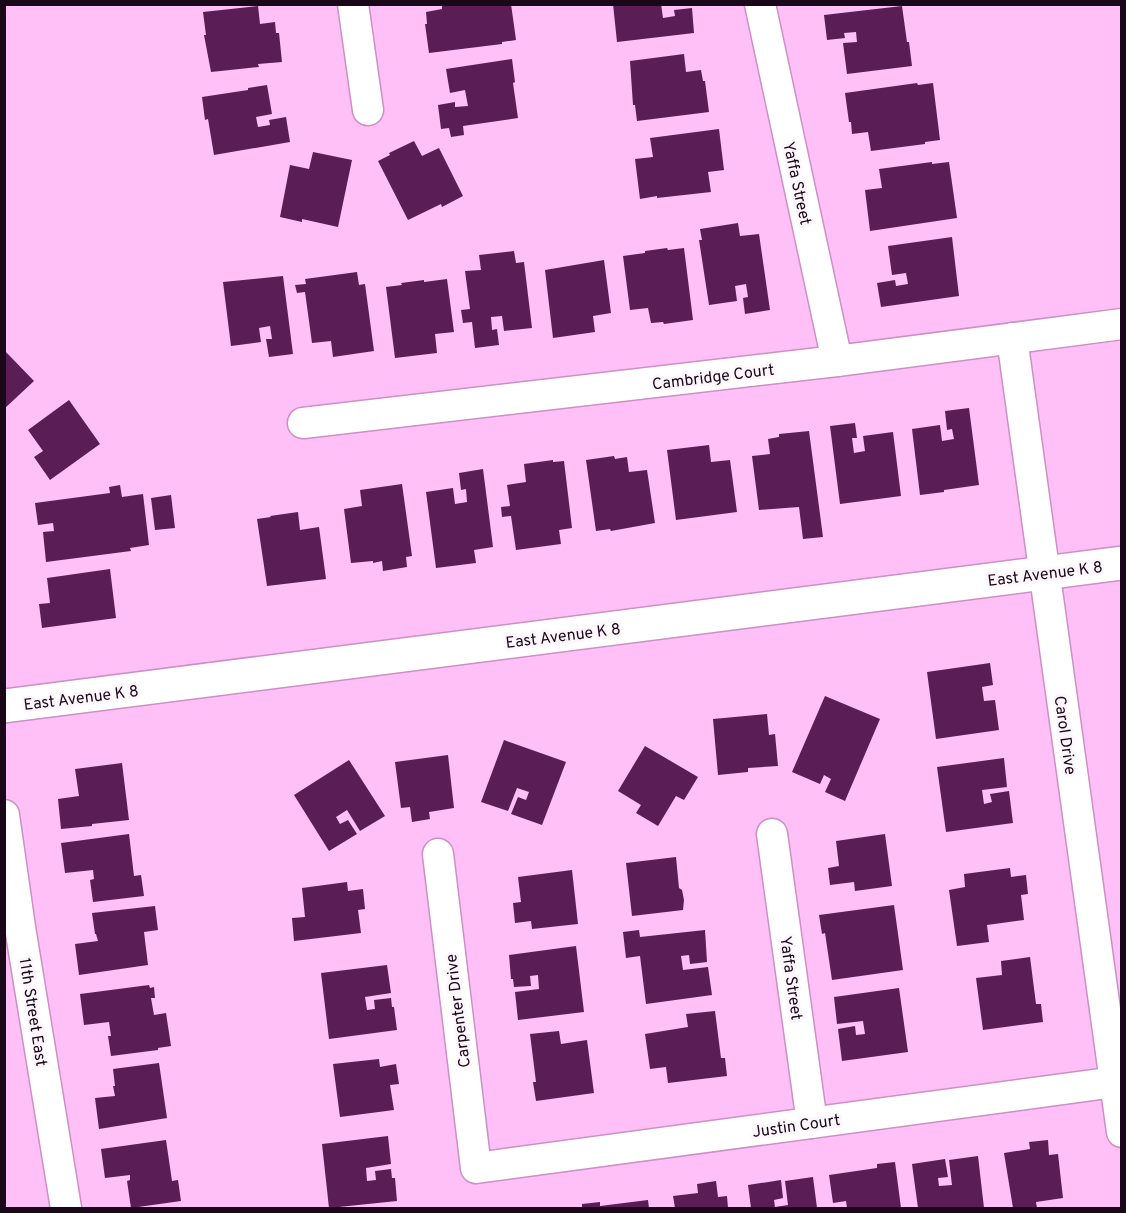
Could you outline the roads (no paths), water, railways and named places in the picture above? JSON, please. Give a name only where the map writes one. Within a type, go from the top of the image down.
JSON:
[{"type":"street","points":[[353,4],[368,110]]},
{"type":"street","name":"Yaffa Street","points":[[760,4],[837,361]]},
{"type":"street","name":"Cambridge Court","points":[[303,423],[837,361],[1122,324]]},
{"type":"street","name":"Carol Drive","points":[[1012,338],[1122,1132]]},
{"type":"street","name":"East Avenue K 8","points":[[4,706],[1122,563]]},
{"type":"street","name":"11th Street East","points":[[4,815],[12,928],[66,1209]]},
{"type":"street","name":"Yaffa Street","points":[[772,834],[812,1123]]},
{"type":"street","name":"Carpenter Drive","points":[[438,854],[477,1168]]},
{"type":"street","name":"Justin Court","points":[[477,1168],[1115,1082]]}]
